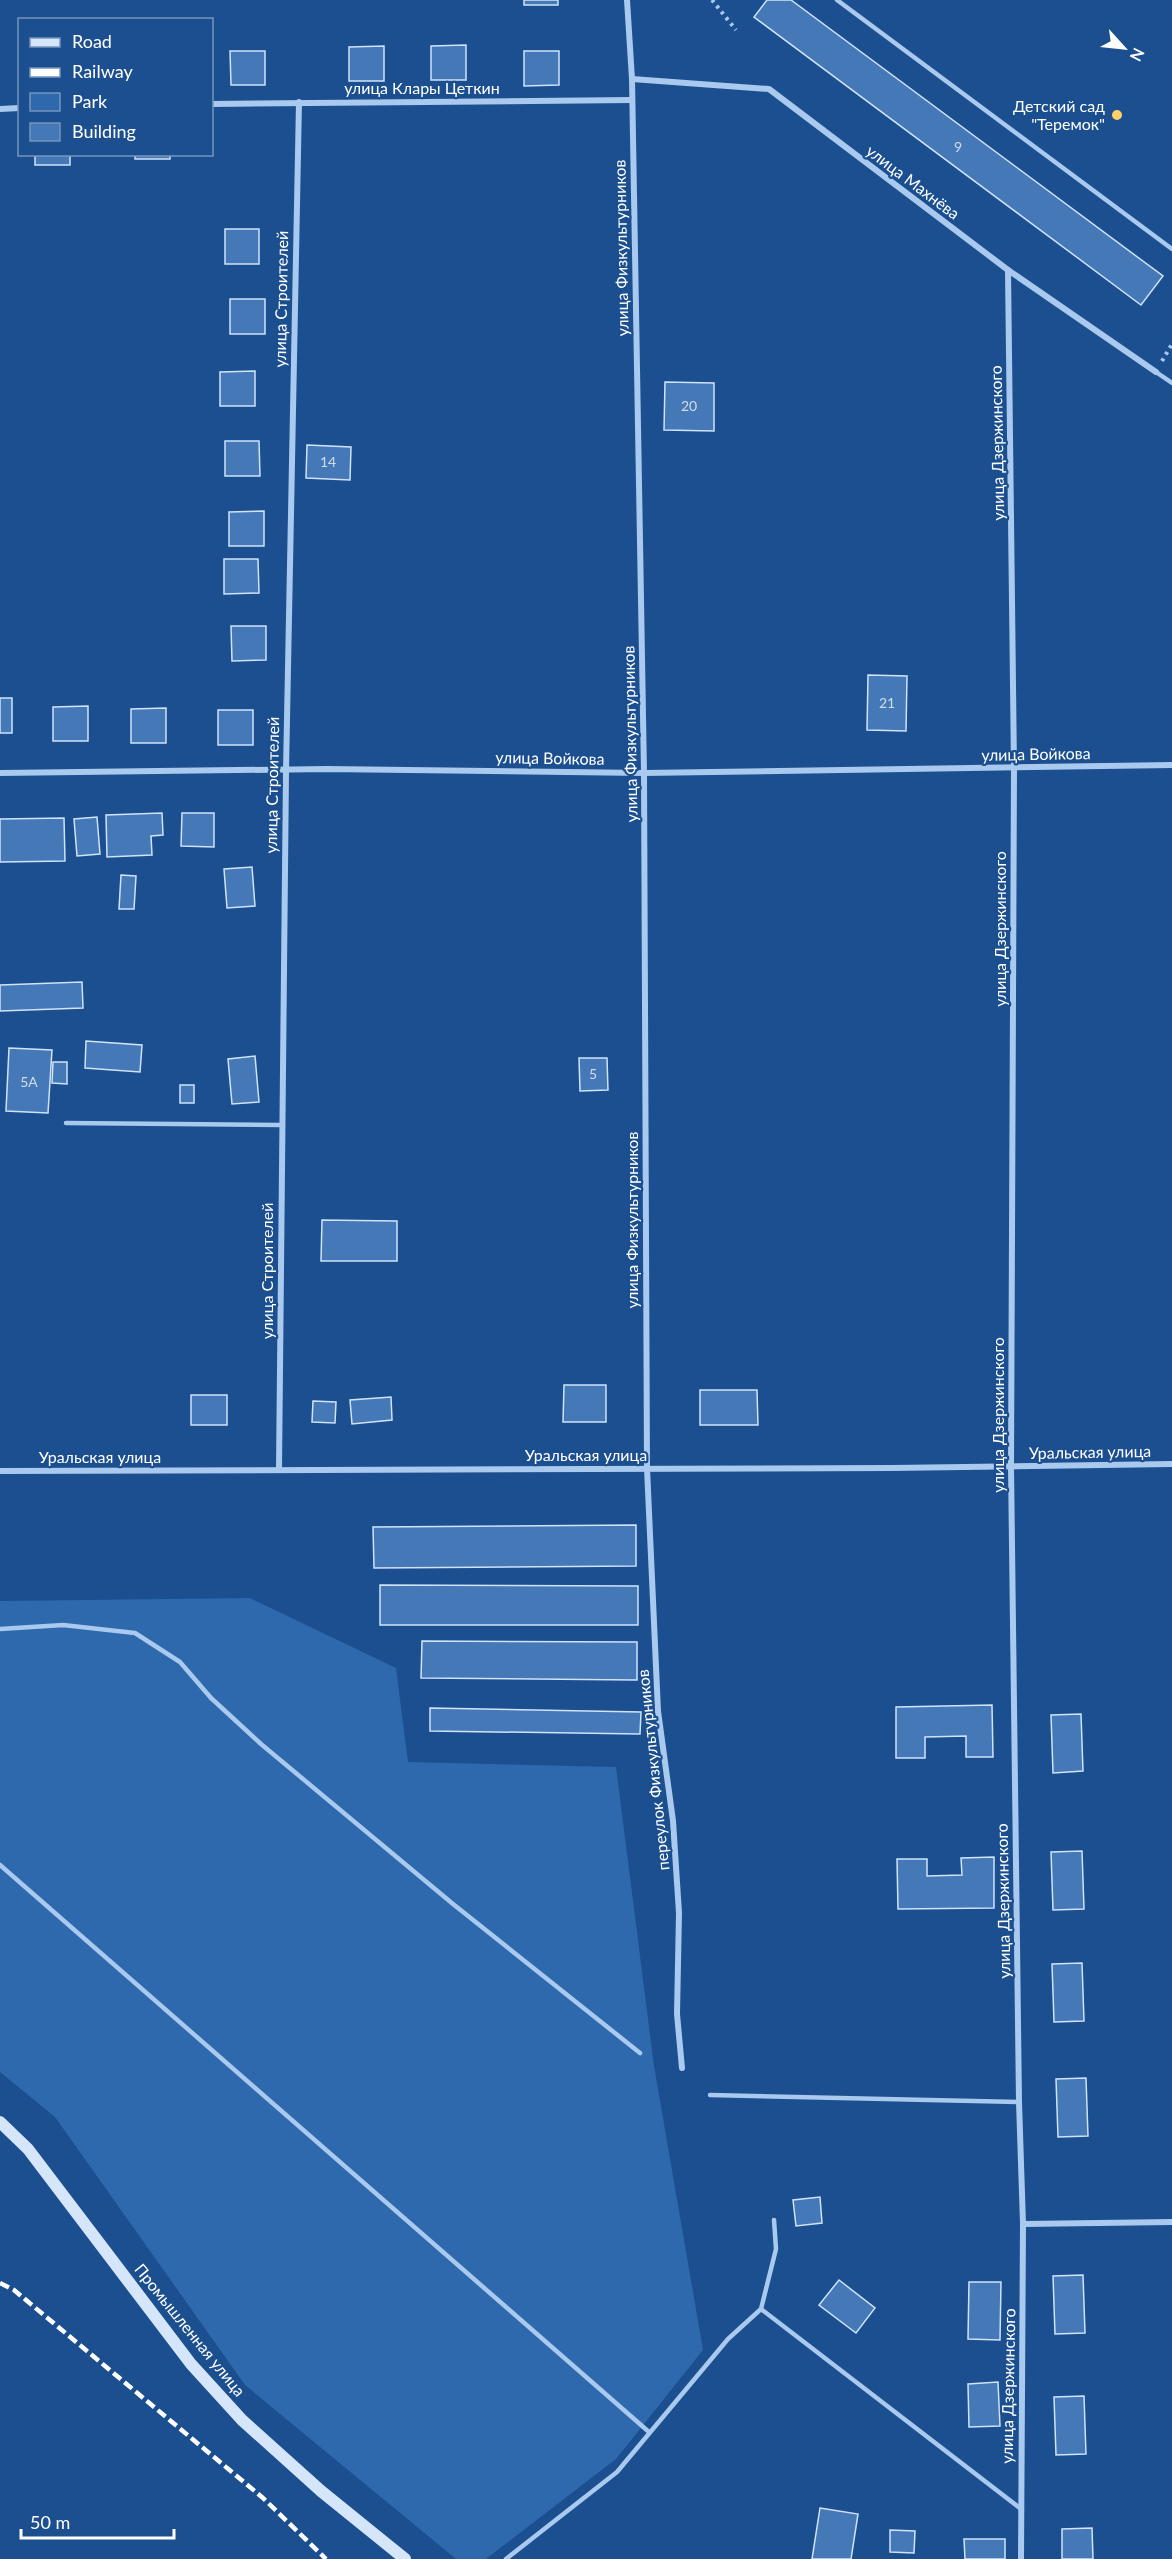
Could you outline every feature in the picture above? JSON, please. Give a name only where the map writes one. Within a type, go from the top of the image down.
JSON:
[{"type":"main road","name":"Промышленная улица","points":[[0,2122],[28,2149],[192,2364],[242,2420],[321,2491],[405,2559]]},
{"type":"street","name":"улица Физкультурников","points":[[627,0],[632,79],[644,773],[647,1468]]},
{"type":"street","name":"улица Махнёва","points":[[632,79],[769,89],[1008,270],[1156,372]]},
{"type":"street","name":"улица Клары Цеткин","points":[[213,104],[632,100]]},
{"type":"street","name":"улица Строителей","points":[[279,1469],[286,771],[299,102]]},
{"type":"street","points":[[0,109],[18,108]]},
{"type":"street","name":"улица Дзержинского","points":[[1008,270],[1014,768],[1011,1466],[1019,2102],[1023,2224],[1021,2559]]},
{"type":"street","name":"улица Войкова","points":[[0,773],[286,771],[644,773],[1172,765]]},
{"type":"street","name":"Уральская улица","points":[[0,1471],[1172,1464]]},
{"type":"street","name":"переулок Физкультурников","points":[[647,1468],[658,1711],[673,1821],[679,1913],[677,2014],[682,2068]]},
{"type":"street","points":[[1023,2224],[1172,2222]]},
{"type":"lane","points":[[837,0],[1172,249]]},
{"type":"lane","points":[[1156,372],[1172,383]]},
{"type":"lane","points":[[66,1123],[281,1125]]},
{"type":"lane","points":[[0,1629],[63,1625],[135,1633],[171,1656],[180,1662],[211,1698],[261,1744],[453,1904],[640,2053]]},
{"type":"lane","points":[[0,1865],[649,2432]]},
{"type":"lane","points":[[710,2095],[1019,2102]]},
{"type":"lane","points":[[506,2559],[617,2472],[728,2339],[761,2309],[776,2249],[774,2220]]},
{"type":"lane","points":[[761,2309],[1020,2509]]},
{"type":"path","points":[[712,0],[736,30]]},
{"type":"path","points":[[1156,372],[1172,344]]},
{"type":"green space","points":[[250,1598],[396,1668],[408,1762],[616,1767],[654,2066],[703,2350],[616,2459],[486,2559],[456,2559],[245,2385],[55,2117],[0,2072],[0,1601]]},
{"type":"building","points":[[524,0],[558,0],[558,5],[524,5]]},
{"type":"building","points":[[767,0],[791,0],[1163,276],[1141,305],[754,17]]},
{"type":"building","points":[[466,45],[466,80],[431,80],[431,46]]},
{"type":"building","points":[[384,46],[384,81],[349,81],[349,47]]},
{"type":"building","points":[[230,51],[265,51],[265,85],[231,85]]},
{"type":"building","points":[[524,51],[559,51],[559,85],[524,86]]},
{"type":"building","points":[[35,156],[70,156],[70,165],[35,165]]},
{"type":"building","points":[[135,156],[170,156],[170,159],[135,159]]},
{"type":"building","points":[[225,229],[259,229],[259,264],[225,264]]},
{"type":"building","points":[[230,299],[265,299],[265,334],[230,334]]},
{"type":"building","points":[[255,371],[255,406],[220,406],[220,372]]},
{"type":"building","points":[[665,382],[714,383],[714,431],[664,430]]},
{"type":"building","points":[[225,441],[259,441],[260,476],[225,476]]},
{"type":"building","points":[[307,445],[351,447],[350,480],[306,478]]},
{"type":"building","points":[[264,511],[264,546],[229,546],[229,512]]},
{"type":"building","points":[[224,559],[258,559],[259,593],[224,594]]},
{"type":"building","points":[[231,626],[266,626],[266,660],[232,661]]},
{"type":"building","points":[[868,675],[907,676],[906,731],[867,730]]},
{"type":"building","points":[[0,698],[12,698],[12,733],[0,733]]},
{"type":"building","points":[[88,706],[88,741],[53,741],[53,707]]},
{"type":"building","points":[[166,708],[166,743],[131,743],[131,709]]},
{"type":"building","points":[[218,710],[253,710],[253,745],[218,745]]},
{"type":"building","points":[[162,813],[163,835],[151,836],[152,855],[107,857],[106,815]]},
{"type":"building","points":[[182,813],[214,813],[214,847],[181,846]]},
{"type":"building","points":[[97,817],[100,854],[77,856],[74,819]]},
{"type":"building","points":[[64,818],[65,861],[0,862],[0,819]]},
{"type":"building","points":[[252,867],[255,906],[227,908],[224,869]]},
{"type":"building","points":[[121,875],[136,876],[134,909],[119,909]]},
{"type":"building","points":[[82,982],[83,1008],[0,1011],[0,985]]},
{"type":"building","points":[[86,1041],[142,1045],[140,1072],[85,1068]]},
{"type":"building","points":[[9,1048],[52,1050],[48,1113],[6,1111]]},
{"type":"building","points":[[255,1056],[259,1102],[232,1104],[228,1059]]},
{"type":"building","points":[[579,1058],[607,1058],[608,1090],[580,1091]]},
{"type":"building","points":[[53,1062],[67,1062],[67,1084],[52,1083]]},
{"type":"building","points":[[180,1085],[194,1085],[194,1103],[180,1103]]},
{"type":"building","points":[[322,1220],[397,1221],[397,1261],[321,1261]]},
{"type":"building","points":[[564,1385],[606,1385],[606,1422],[563,1422]]},
{"type":"building","points":[[700,1390],[757,1390],[758,1425],[700,1425]]},
{"type":"building","points":[[191,1395],[227,1395],[227,1425],[191,1425]]},
{"type":"building","points":[[391,1397],[392,1420],[352,1424],[350,1400]]},
{"type":"building","points":[[313,1401],[336,1402],[335,1423],[312,1422]]},
{"type":"building","points":[[636,1525],[636,1566],[374,1568],[373,1527]]},
{"type":"building","points":[[380,1585],[638,1586],[638,1625],[380,1625]]},
{"type":"building","points":[[422,1641],[637,1642],[637,1680],[421,1678]]},
{"type":"building","points":[[992,1705],[993,1757],[966,1757],[966,1736],[925,1737],[925,1758],[896,1758],[896,1707]]},
{"type":"building","points":[[430,1708],[641,1712],[640,1734],[430,1731]]},
{"type":"building","points":[[1081,1714],[1083,1771],[1053,1773],[1051,1715]]},
{"type":"building","points":[[1082,1851],[1084,1909],[1053,1910],[1051,1852]]},
{"type":"building","points":[[994,1857],[994,1908],[898,1909],[897,1859],[927,1859],[927,1876],[962,1875],[961,1858]]},
{"type":"building","points":[[1082,1963],[1084,2021],[1054,2022],[1052,1964]]},
{"type":"building","points":[[1086,2078],[1088,2136],[1058,2137],[1056,2079]]},
{"type":"building","points":[[820,2197],[822,2223],[796,2226],[793,2200]]},
{"type":"building","points":[[1083,2275],[1085,2333],[1055,2334],[1053,2276]]},
{"type":"building","points":[[839,2280],[875,2308],[856,2333],[819,2305]]},
{"type":"building","points":[[969,2282],[1001,2282],[1000,2340],[968,2339]]},
{"type":"building","points":[[998,2382],[1000,2426],[969,2427],[968,2384]]},
{"type":"building","points":[[1084,2396],[1086,2454],[1056,2455],[1054,2397]]},
{"type":"building","points":[[820,2508],[858,2514],[851,2559],[812,2559]]},
{"type":"building","points":[[1092,2528],[1093,2559],[1062,2559],[1062,2529]]},
{"type":"building","points":[[890,2530],[915,2531],[914,2553],[890,2552]]},
{"type":"building","points":[[964,2539],[1005,2539],[1005,2559],[965,2559]]},
{"type":"railway","points":[[0,2283],[14,2290],[263,2498],[326,2559]]},
{"type":"place","name":"Детский сад \"Теремок\"","points":[[1117,115]]}]
